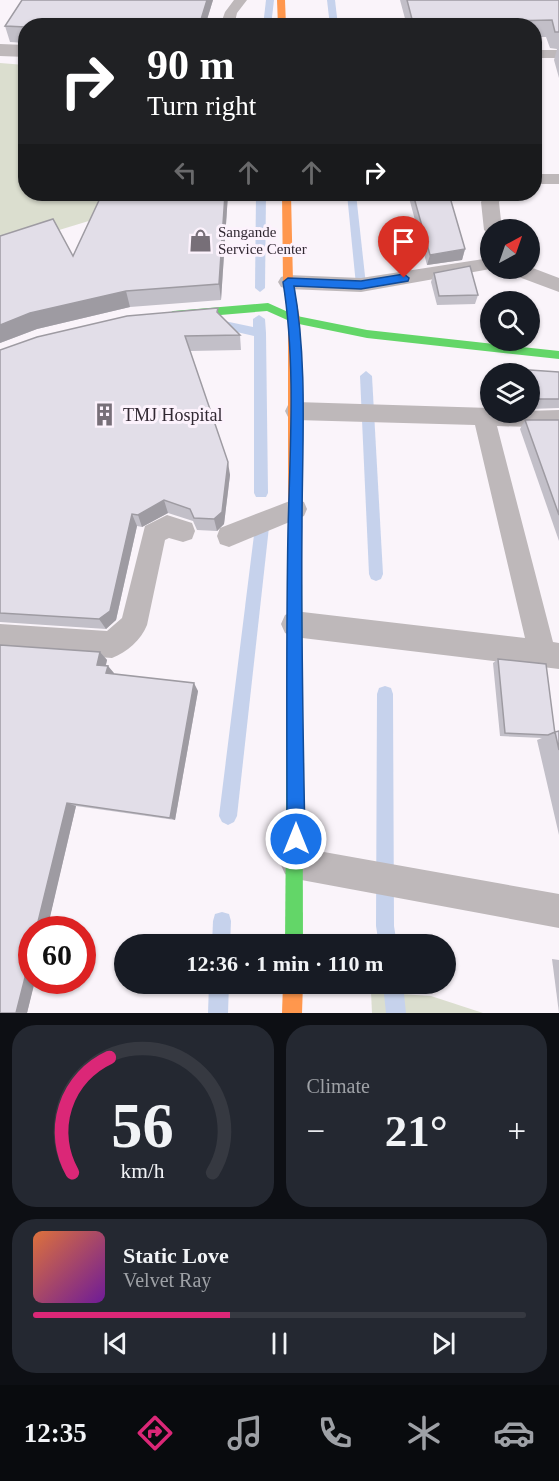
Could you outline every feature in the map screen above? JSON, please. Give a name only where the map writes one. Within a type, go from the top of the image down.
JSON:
[{"type":"main road","points":[[281,0],[282,18]]},
{"type":"main road","points":[[286,201],[288,282],[294,320],[296,411],[294,934]]},
{"type":"main road","points":[[154,316],[268,307],[294,320],[367,334],[559,355]]},
{"type":"main road","points":[[292,1013],[293,994]]},
{"type":"street","points":[[0,50],[18,51]]},
{"type":"lane","points":[[229,18],[231,12],[241,0]]},
{"type":"lane","points":[[542,54],[559,54]]},
{"type":"lane","points":[[542,178],[559,179]]},
{"type":"lane","points":[[491,201],[492,219]]},
{"type":"lane","points":[[288,282],[361,285],[480,266]]},
{"type":"lane","points":[[540,278],[559,285]]},
{"type":"lane","points":[[296,411],[480,417]]},
{"type":"lane","points":[[540,418],[559,419]]},
{"type":"lane","points":[[294,624],[550,655],[486,423]]},
{"type":"lane","points":[[229,536],[295,508]]},
{"type":"lane","points":[[0,638],[112,645],[134,625],[154,534],[167,526],[183,531]]},
{"type":"lane","points":[[296,863],[559,911]]},
{"type":"shaded area","points":[[0,63],[18,64],[18,201],[118,201],[115,213],[0,248]]},
{"type":"shaded area","points":[[371,994],[431,996],[483,1013],[372,1013]]},
{"type":"building","points":[[22,0],[207,0],[201,18],[18,18],[18,27],[5,26]]},
{"type":"building","points":[[407,0],[559,0],[559,32],[555,32],[552,20],[542,20],[542,18],[412,18]]},
{"type":"building","points":[[99,201],[225,201],[219,284],[126,291],[30,313],[0,325],[0,236],[53,219],[73,256]]},
{"type":"building","points":[[415,201],[451,201],[465,249],[430,255]]},
{"type":"building","points":[[470,266],[478,295],[439,296],[434,273]]},
{"type":"building","points":[[218,308],[217,312],[240,335],[185,336],[228,462],[222,512],[214,519],[194,518],[190,509],[164,500],[138,515],[132,514],[110,611],[99,619],[0,613],[0,350],[37,337],[127,316]]},
{"type":"building","points":[[540,371],[559,372],[559,399],[540,399]]},
{"type":"building","points":[[559,420],[559,515],[526,423]]},
{"type":"building","points":[[0,645],[100,652],[97,665],[108,666],[106,673],[194,683],[170,818],[67,803],[39,916],[18,916],[18,994],[21,994],[16,1013],[0,1013]]},
{"type":"building","points":[[498,659],[546,664],[555,732],[548,735],[505,733]]},
{"type":"building","points":[[559,731],[559,750],[555,732]]},
{"type":"waterway","points":[[268,18],[270,0]]},
{"type":"waterway","points":[[331,0],[333,18]]},
{"type":"waterway","points":[[260,288],[261,201]]},
{"type":"waterway","points":[[352,201],[361,285]]},
{"type":"waterway","points":[[259,319],[259,333]]},
{"type":"waterway","points":[[215,323],[259,333]]},
{"type":"waterway","points":[[259,333],[261,493]]},
{"type":"waterway","points":[[366,376],[376,574]]},
{"type":"waterway","points":[[228,816],[262,527]]},
{"type":"waterway","points":[[385,694],[386,934]]},
{"type":"waterway","points":[[221,934],[222,921]]},
{"type":"waterway","points":[[218,1013],[219,994]]},
{"type":"waterway","points":[[394,994],[396,1013]]},
{"type":"traffic: fast","points":[[173,315],[268,307],[294,319],[367,334],[559,355]]},
{"type":"traffic: fast","points":[[294,934],[295,573]]},
{"type":"traffic: slow","points":[[281,0],[282,18]]},
{"type":"traffic: slow","points":[[286,201],[288,282],[294,319],[295,573]]},
{"type":"traffic: slow","points":[[292,1013],[293,994]]},
{"type":"place","name":"Sangande Service Center","points":[[200,241]]},
{"type":"place","name":"TMJ Hospital","points":[[105,415]]},
{"type":"route","points":[[296,839],[294,624],[296,411],[294,320],[288,282],[361,285],[404,278]]}]
